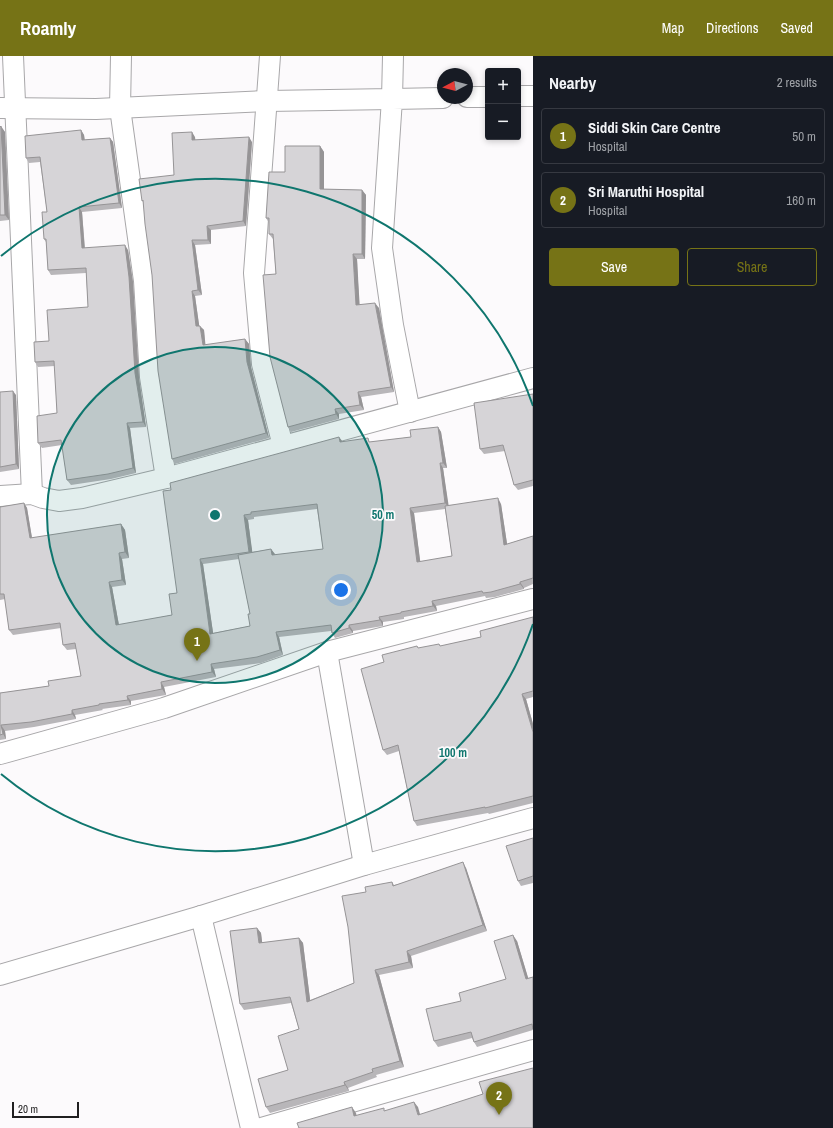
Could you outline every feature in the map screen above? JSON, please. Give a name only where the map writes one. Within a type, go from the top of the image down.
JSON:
[{"type":"street","points":[[13,56],[8,108],[32,494]]},
{"type":"street","points":[[121,56],[120,108],[144,281],[150,378],[166,478]]},
{"type":"street","points":[[270,56],[254,273],[262,364],[283,446]]},
{"type":"street","points":[[393,56],[392,99],[382,248],[410,412]]},
{"type":"street","points":[[521,96],[533,96]]},
{"type":"street","points":[[473,97],[485,97]]},
{"type":"street","points":[[8,108],[120,108],[267,101],[437,98]]},
{"type":"street","points":[[0,496],[32,494],[43,498],[70,500],[166,478],[533,378]]},
{"type":"street","points":[[0,754],[164,708],[327,652],[533,599]]},
{"type":"street","points":[[327,652],[364,865]]},
{"type":"street","points":[[0,974],[201,916],[364,865],[533,818]]},
{"type":"street","points":[[201,916],[251,1128]]},
{"type":"street","points":[[261,1128],[533,1050]]},
{"type":"building","points":[[1,126],[5,215],[0,215]]},
{"type":"building","points":[[81,130],[82,140],[110,138],[119,203],[79,207],[82,248],[125,245],[129,277],[135,373],[143,422],[127,423],[133,468],[108,474],[67,480],[61,440],[38,443],[37,416],[57,413],[54,361],[35,362],[34,342],[49,341],[47,310],[88,307],[86,268],[48,270],[46,239],[44,239],[42,212],[47,212],[40,157],[26,158],[25,136]]},
{"type":"building","points":[[192,132],[192,140],[249,137],[243,221],[207,226],[208,240],[192,240],[198,290],[192,291],[196,326],[200,326],[203,345],[245,339],[247,362],[266,433],[172,459],[158,371],[152,275],[139,179],[174,175],[172,133]]},
{"type":"building","points":[[285,146],[320,146],[320,189],[362,190],[362,254],[353,254],[356,305],[375,303],[391,387],[358,392],[360,405],[335,409],[336,414],[288,427],[270,357],[263,275],[276,274],[273,234],[269,234],[269,218],[266,218],[269,172],[285,172]]},
{"type":"building","points":[[13,391],[16,464],[0,467],[0,392]]},
{"type":"building","points":[[533,394],[533,480],[514,485],[503,445],[480,449],[474,403]]},
{"type":"building","points":[[438,427],[443,463],[440,463],[445,503],[410,508],[417,562],[452,556],[445,506],[498,498],[504,545],[533,536],[533,578],[520,582],[520,584],[491,592],[483,593],[482,591],[432,601],[433,606],[379,617],[380,620],[349,625],[349,628],[332,633],[331,625],[276,632],[280,650],[257,657],[211,664],[212,672],[161,682],[162,689],[127,696],[128,700],[72,710],[72,714],[31,722],[1,725],[3,734],[0,735],[0,693],[49,686],[48,681],[81,676],[75,643],[63,645],[60,623],[9,630],[4,594],[0,594],[0,507],[24,503],[30,538],[121,524],[125,552],[119,553],[122,580],[109,582],[116,625],[172,615],[169,594],[177,593],[163,491],[171,490],[170,483],[339,437],[340,442],[368,438],[369,442],[411,437],[410,430]],"holes":[[[317,504],[323,549],[272,555],[271,549],[238,555],[250,614],[248,614],[250,626],[210,634],[200,559],[249,552],[244,515],[251,514],[251,512]]]},
{"type":"building","points":[[533,617],[533,691],[522,694],[533,732],[533,796],[485,808],[414,821],[398,745],[383,750],[361,669],[384,662],[382,655],[417,646],[418,648],[439,644],[440,646],[481,637],[480,631]]},
{"type":"building","points":[[533,838],[533,876],[518,881],[506,846]]},
{"type":"building","points":[[463,862],[483,925],[407,951],[409,962],[375,970],[400,1061],[372,1069],[373,1072],[344,1082],[345,1085],[266,1107],[258,1079],[288,1070],[278,1036],[299,1029],[290,997],[240,1004],[230,931],[257,928],[259,943],[299,938],[307,1002],[354,983],[348,927],[342,896],[366,892],[365,887],[392,882],[393,886]]},
{"type":"building","points":[[513,935],[526,979],[533,977],[533,1029],[532,1024],[474,1042],[471,1032],[434,1041],[426,1009],[461,1001],[459,993],[506,979],[494,941]]},
{"type":"building","points":[[533,1068],[533,1128],[299,1128],[297,1123],[352,1107],[354,1116],[384,1108],[384,1111],[414,1102],[418,1115],[483,1094],[479,1082]]},
{"type":"place","name":"Siddi Skin Care Centre","points":[[197,661]]},
{"type":"place","name":"Sri Maruthi Hospital","points":[[499,1115]]}]
